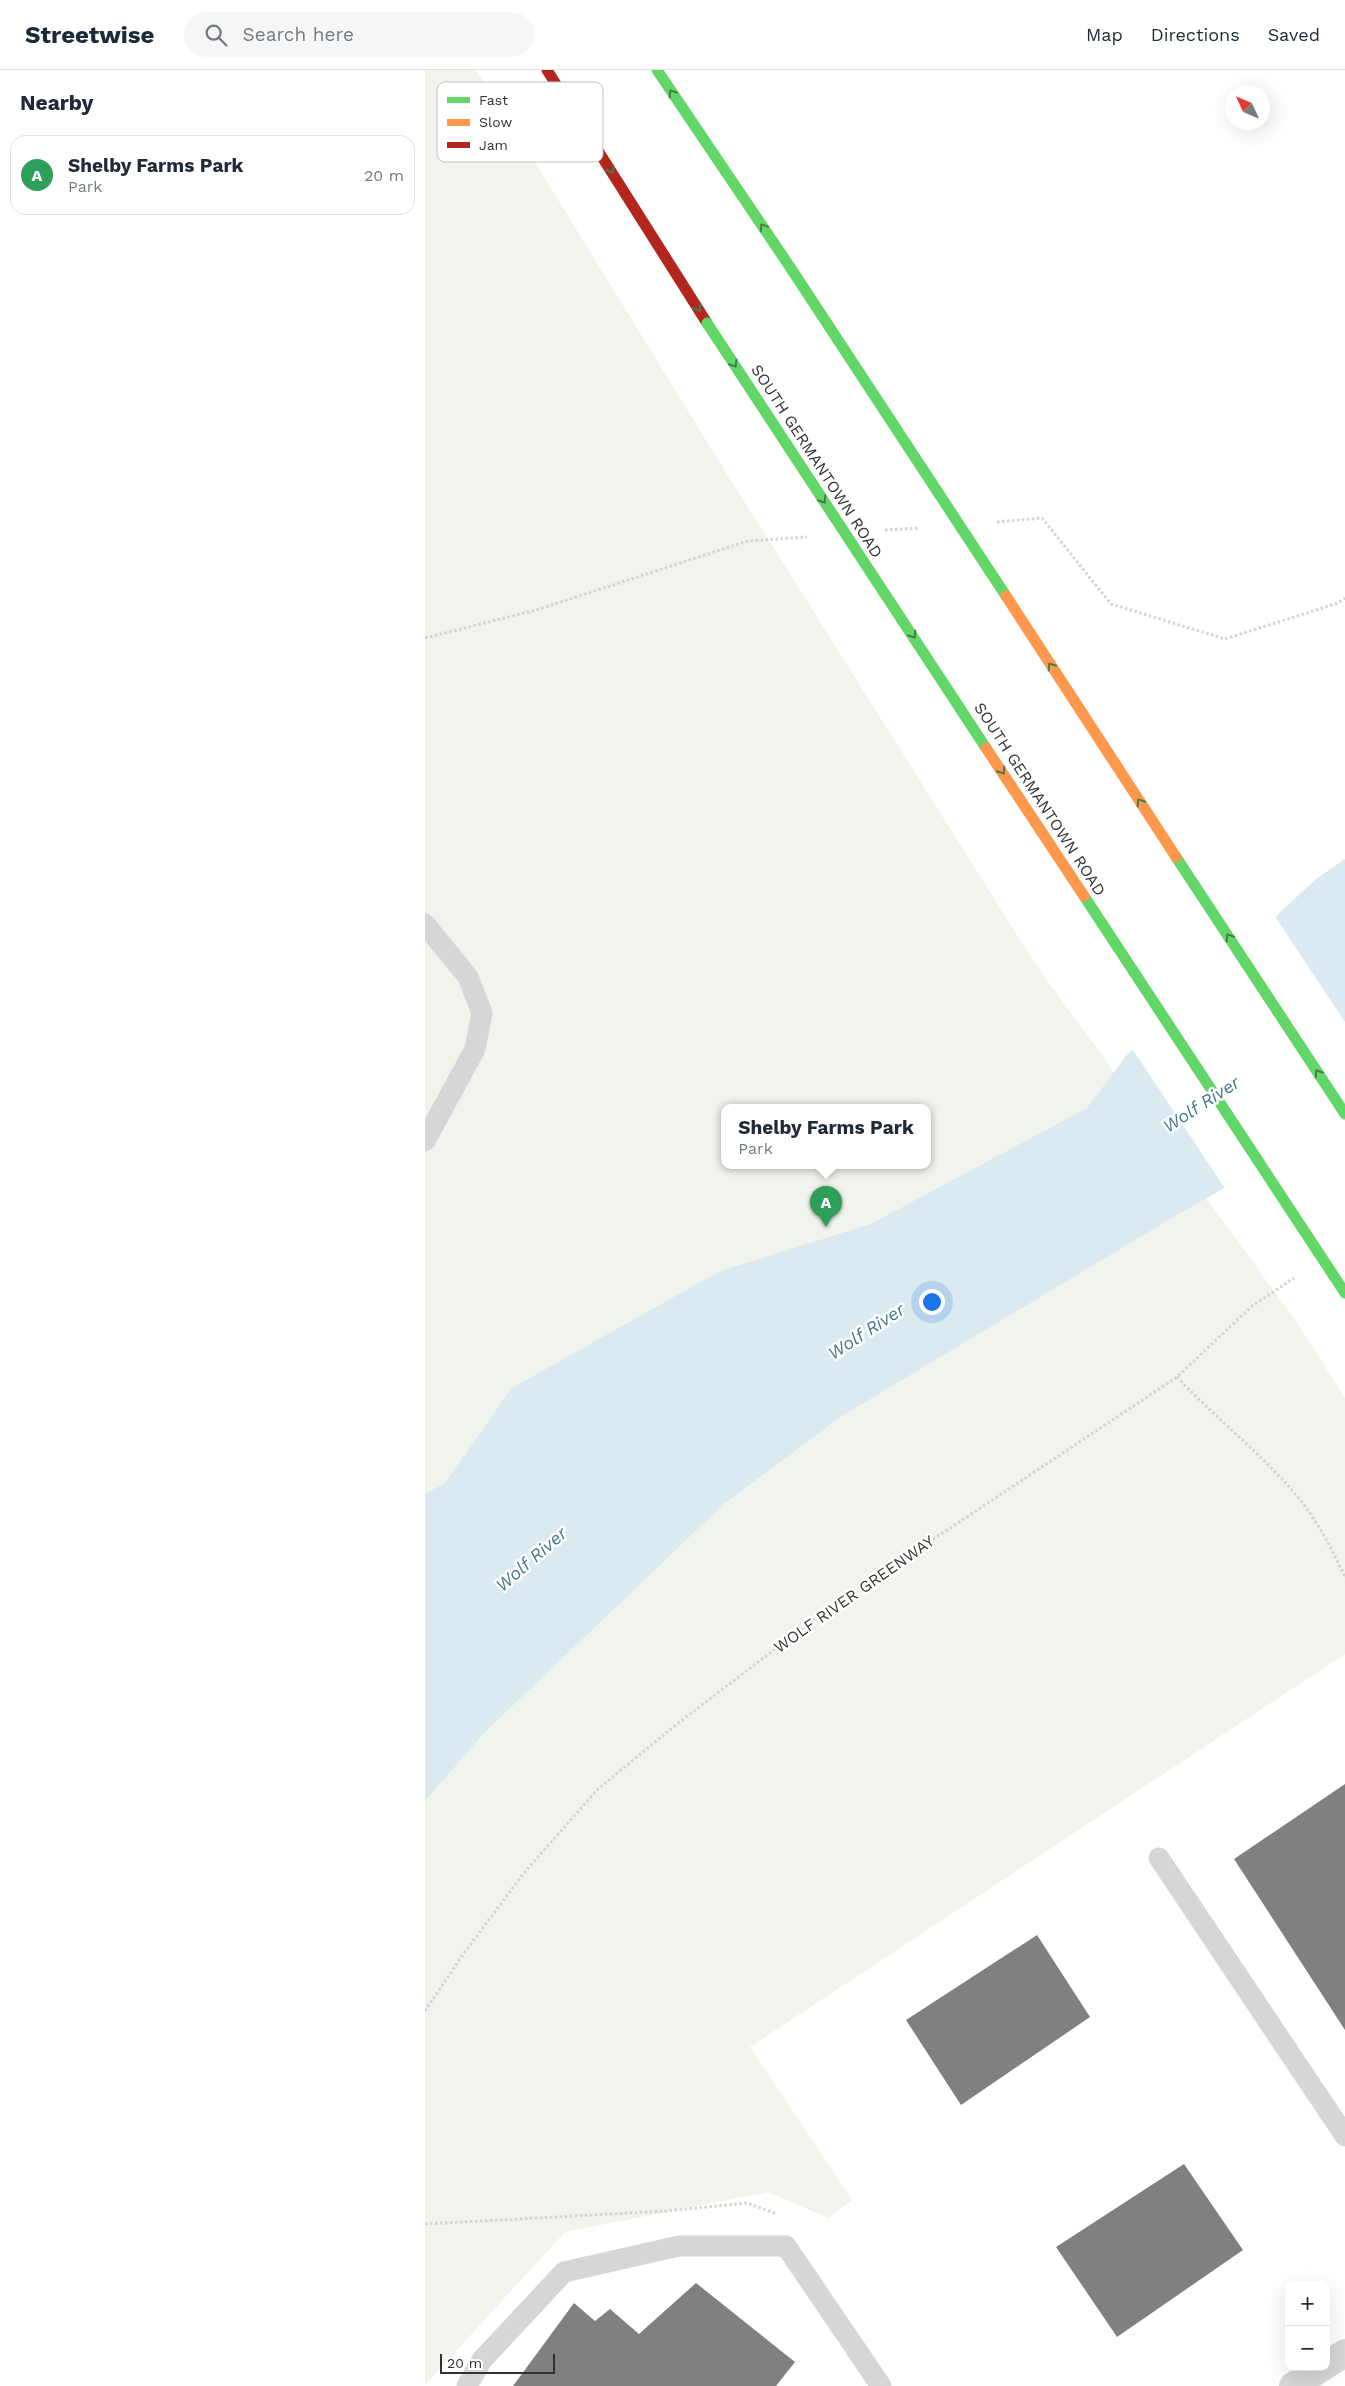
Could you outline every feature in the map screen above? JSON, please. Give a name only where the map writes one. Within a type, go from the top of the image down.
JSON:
[{"type":"main road","points":[[657,70],[790,267],[1345,1114]]},
{"type":"main road","name":"SOUTH GERMANTOWN ROAD","points":[[551,71],[558,82]]},
{"type":"main road","name":"SOUTH GERMANTOWN ROAD","points":[[603,155],[707,323],[1345,1293]]},
{"type":"street","points":[[1330,2362],[1345,2353]]},
{"type":"street","points":[[1293,2386],[1317,2371]]},
{"type":"lane","points":[[425,924],[468,977],[482,1013],[475,1049],[425,1141]]},
{"type":"lane","points":[[1159,1858],[1345,2136]]},
{"type":"lane","points":[[467,2386],[482,2360],[564,2272],[679,2246],[786,2246],[881,2386]]},
{"type":"path","name":"WOLF RIVER GREENWAY","points":[[425,2011],[464,1953],[523,1874],[598,1789],[677,1724],[821,1614],[1177,1377],[1252,1306],[1299,1276]]},
{"type":"path","points":[[1177,1377],[1201,1403],[1271,1468],[1301,1502],[1331,1548],[1345,1576]]},
{"type":"path","points":[[425,2224],[667,2211],[747,2203],[784,2216]]},
{"type":"shaded area","points":[[425,70],[476,70],[484,82],[437,82],[437,162],[535,162],[717,458],[1036,965],[1296,1321],[1345,1398],[1345,1654],[750,2047],[852,2200],[828,2218],[768,2192],[565,2232],[425,2385]]},
{"type":"water","name":"Wolf River","points":[[1345,859],[1345,1119],[1170,1219],[842,1416],[725,1503],[485,1732],[425,1801],[425,1494],[445,1483],[512,1388],[720,1271],[871,1224],[1087,1108],[1126,1056],[1316,879]]},
{"type":"pier","points":[[1274,915],[1345,1022],[1345,1122],[1226,1190],[1131,1047]]},
{"type":"building","points":[[1345,1784],[1345,2030],[1234,1859]]},
{"type":"building","points":[[1037,1935],[1090,2017],[961,2105],[906,2020]]},
{"type":"building","points":[[1184,2164],[1243,2250],[1117,2337],[1056,2247]]},
{"type":"building","points":[[696,2283],[795,2362],[776,2386],[513,2386],[574,2303],[595,2321],[610,2309],[639,2334]]},
{"type":"traffic: fast","points":[[657,70],[790,267]]},
{"type":"traffic: fast","points":[[790,267],[1006,596]]},
{"type":"traffic: fast","points":[[707,323],[986,748]]},
{"type":"traffic: fast","points":[[1176,857],[1345,1114]]},
{"type":"traffic: fast","points":[[1084,896],[1345,1293]]},
{"type":"traffic: jam","points":[[547,70],[555,82]]},
{"type":"traffic: jam","points":[[603,159],[707,323]]},
{"type":"traffic: slow","points":[[1006,596],[1176,857]]},
{"type":"traffic: slow","points":[[986,748],[1084,896]]},
{"type":"place","name":"Shelby Farms Park","points":[[826,1227]]}]
